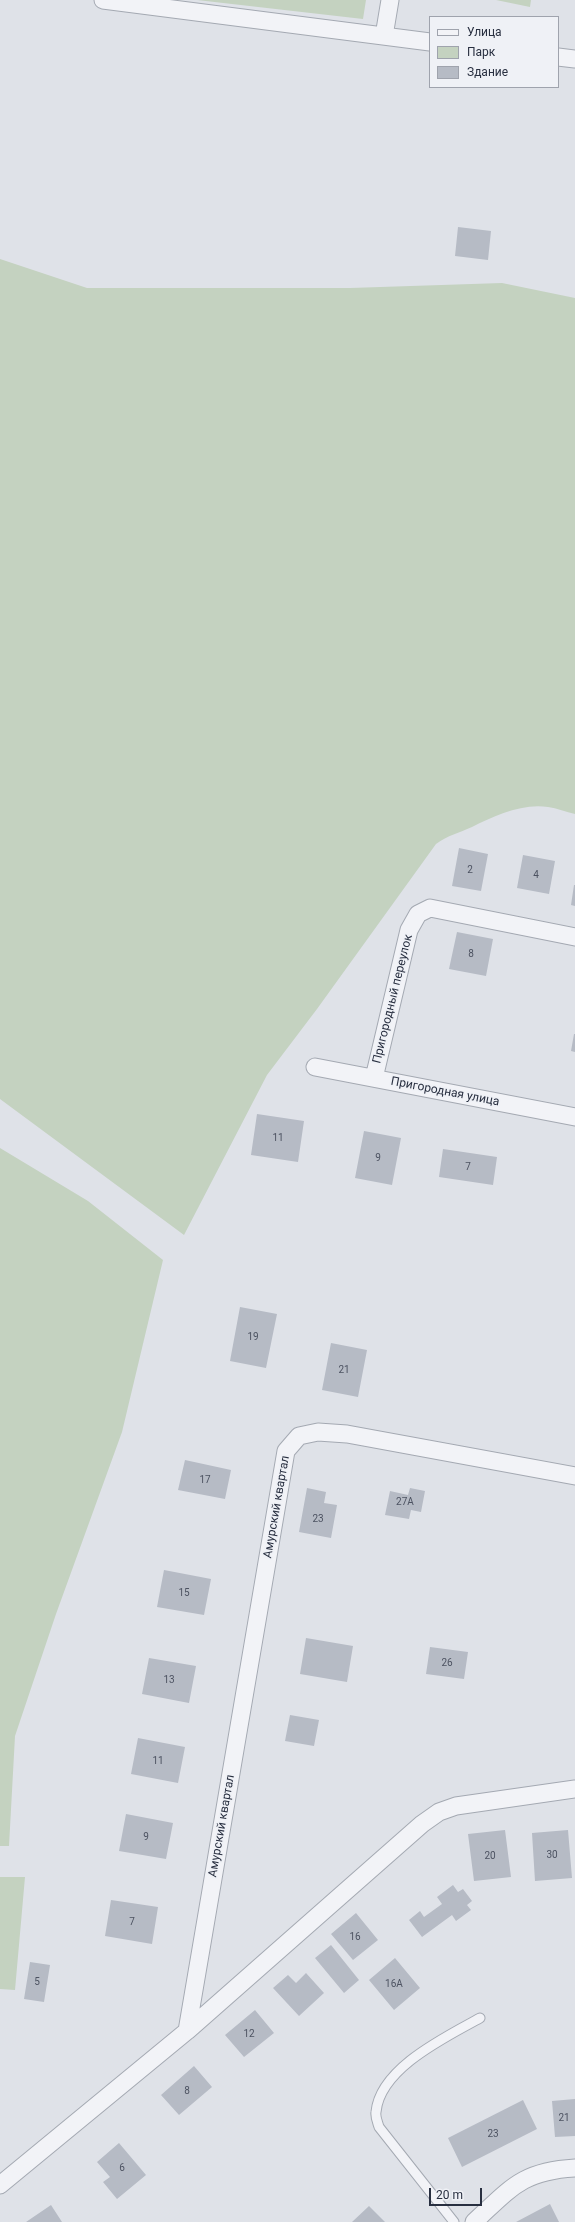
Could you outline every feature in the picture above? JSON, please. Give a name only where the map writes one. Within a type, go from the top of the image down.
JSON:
[{"type":"street","points":[[103,0],[136,2],[429,42]]},
{"type":"street","points":[[384,36],[390,0]]},
{"type":"street","points":[[559,57],[575,59]]},
{"type":"street","name":"Пригородный переулок","points":[[374,1078],[409,930],[418,914],[430,908],[575,937]]},
{"type":"street","name":"Пригородная улица","points":[[315,1067],[575,1117]]},
{"type":"street","name":"Амурский квартал","points":[[186,2031],[286,1451],[299,1436],[318,1432],[347,1434],[575,1476]]},
{"type":"street","points":[[0,2185],[186,2031],[422,1824],[439,1812],[456,1806],[575,1789]]},
{"type":"street","points":[[474,2222],[513,2185],[530,2176],[554,2169],[575,2168]]},
{"type":"lane","points":[[454,2222],[380,2127],[376,2114],[379,2098],[392,2077],[429,2047],[480,2018]]},
{"type":"green space","points":[[197,0],[366,0],[363,19]]},
{"type":"green space","points":[[496,0],[531,0],[530,7]]},
{"type":"green space","points":[[0,259],[87,288],[350,288],[502,283],[575,298],[575,814],[555,808],[538,806],[508,811],[449,836],[436,844],[317,1009],[267,1075],[184,1235],[0,1099]]},
{"type":"green space","points":[[0,1148],[88,1201],[163,1260],[122,1432],[56,1614],[15,1736],[9,1846],[0,1846]]},
{"type":"green space","points":[[0,1877],[25,1877],[15,1990],[0,1989]]},
{"type":"building","points":[[458,227],[491,231],[488,260],[455,256]]},
{"type":"building","points":[[459,848],[488,854],[481,891],[452,886]]},
{"type":"building","points":[[523,855],[555,861],[549,894],[517,888]]},
{"type":"building","points":[[575,885],[575,906],[571,905]]},
{"type":"building","points":[[457,932],[493,939],[486,976],[449,969]]},
{"type":"building","points":[[575,1034],[575,1052],[571,1051]]},
{"type":"building","points":[[257,1114],[304,1121],[298,1162],[251,1155]]},
{"type":"building","points":[[364,1131],[401,1138],[392,1185],[355,1178]]},
{"type":"building","points":[[443,1149],[497,1157],[493,1185],[439,1177]]},
{"type":"building","points":[[240,1307],[277,1314],[266,1368],[230,1361]]},
{"type":"building","points":[[331,1343],[367,1350],[358,1397],[322,1390]]},
{"type":"building","points":[[185,1460],[231,1470],[225,1499],[178,1490]]},
{"type":"building","points":[[307,1488],[326,1492],[324,1503],[337,1505],[331,1538],[299,1532]]},
{"type":"building","points":[[410,1488],[425,1491],[421,1512],[411,1510],[409,1519],[385,1515],[390,1491],[408,1495]]},
{"type":"building","points":[[164,1570],[211,1579],[204,1615],[157,1607]]},
{"type":"building","points":[[306,1638],[353,1646],[347,1682],[300,1674]]},
{"type":"building","points":[[430,1647],[468,1652],[464,1679],[426,1674]]},
{"type":"building","points":[[149,1658],[196,1666],[189,1703],[142,1694]]},
{"type":"building","points":[[290,1715],[319,1720],[314,1746],[285,1741]]},
{"type":"building","points":[[138,1738],[185,1747],[178,1783],[131,1774]]},
{"type":"building","points":[[126,1814],[173,1823],[166,1859],[119,1851]]},
{"type":"building","points":[[505,1830],[511,1877],[474,1881],[468,1834]]},
{"type":"building","points":[[568,1830],[572,1878],[535,1881],[532,1833]]},
{"type":"building","points":[[453,1885],[458,1892],[463,1889],[472,1901],[467,1905],[471,1910],[456,1921],[452,1915],[422,1937],[409,1920],[420,1911],[424,1917],[442,1904],[437,1897]]},
{"type":"building","points":[[111,1900],[158,1907],[152,1944],[105,1936]]},
{"type":"building","points":[[356,1913],[378,1940],[353,1960],[331,1934]]},
{"type":"building","points":[[331,1945],[359,1980],[344,1993],[315,1958]]},
{"type":"building","points":[[395,1958],[420,1988],[394,2010],[369,1980]]},
{"type":"building","points":[[30,1962],[50,1965],[44,2002],[24,1999]]},
{"type":"building","points":[[306,1973],[324,1993],[299,2016],[273,1988],[288,1975],[296,1983]]},
{"type":"building","points":[[255,2010],[274,2033],[244,2057],[225,2035]]},
{"type":"building","points":[[194,2066],[212,2087],[179,2115],[161,2095]]},
{"type":"building","points":[[575,2099],[575,2136],[555,2137],[552,2101]]},
{"type":"building","points":[[523,2100],[537,2129],[462,2167],[448,2138]]},
{"type":"building","points":[[119,2143],[146,2175],[117,2199],[103,2182],[110,2177],[97,2162]]},
{"type":"building","points":[[550,2204],[559,2222],[516,2222]]},
{"type":"building","points":[[51,2205],[62,2222],[26,2222]]},
{"type":"building","points":[[369,2206],[385,2222],[352,2222]]}]
